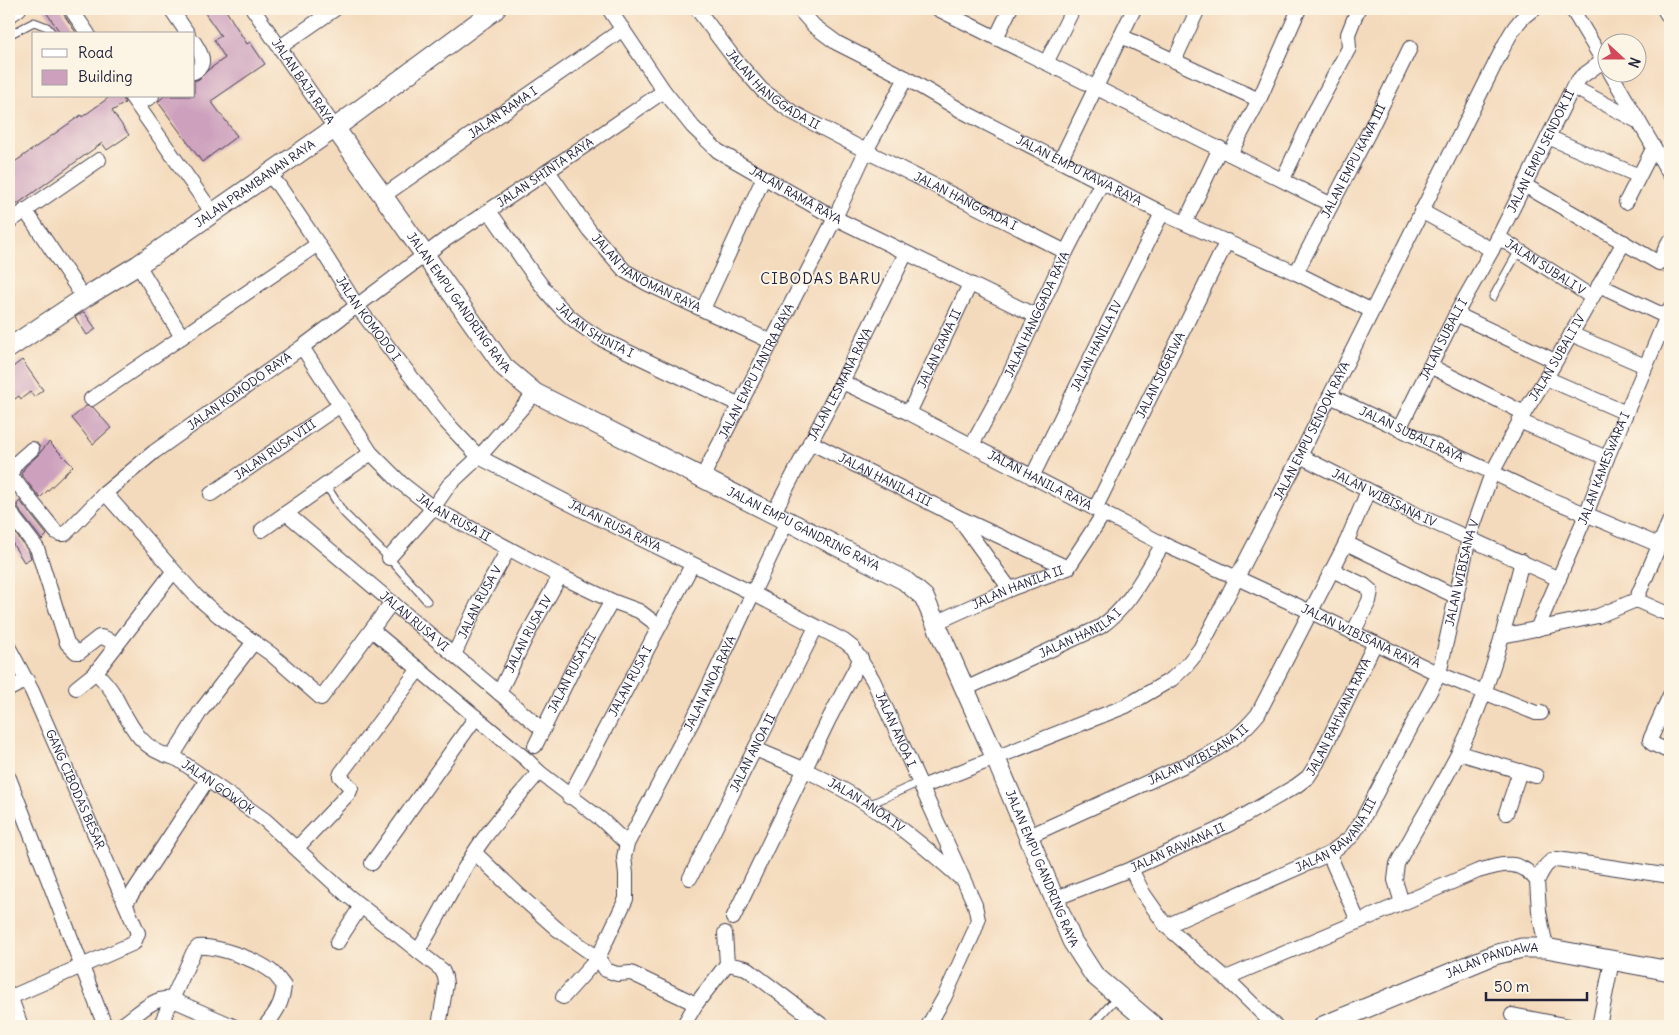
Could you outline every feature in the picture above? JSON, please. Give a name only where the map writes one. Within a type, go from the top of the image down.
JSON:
[{"type":"street","points":[[9,16],[19,9]]},
{"type":"street","points":[[70,9],[87,32]]},
{"type":"street","points":[[171,9],[187,32]]},
{"type":"street","name":"JALAN BAJA RAYA","points":[[253,9],[335,128]]},
{"type":"street","points":[[280,48],[335,9]]},
{"type":"street","name":"JALAN PRAMBANAN RAYA","points":[[9,348],[138,265],[335,128],[496,9]]},
{"type":"street","name":"JALAN RAMA RAYA","points":[[609,9],[664,91],[718,152],[835,218],[1036,316]]},
{"type":"street","name":"JALAN HANGGADA II","points":[[697,9],[734,58],[762,90],[792,112],[866,152]]},
{"type":"street","name":"JALAN EMPU KAWA RAYA","points":[[799,9],[814,26],[837,43],[906,78],[962,111],[1162,213],[1296,273],[1372,311]]},
{"type":"street","points":[[938,9],[1330,204]]},
{"type":"street","points":[[996,38],[1010,9]]},
{"type":"street","points":[[1046,64],[1073,9]]},
{"type":"street","points":[[1060,161],[1134,9]]},
{"type":"street","points":[[1174,61],[1198,9]]},
{"type":"street","points":[[1185,223],[1225,151],[1259,100],[1299,9]]},
{"type":"street","points":[[1283,179],[1313,116],[1349,48],[1348,34],[1358,9]]},
{"type":"street","name":"JALAN EMPU SENDOK RAYA","points":[[921,785],[996,759],[1126,706],[1172,679],[1200,649],[1300,456],[1512,31],[1528,12],[1535,9]]},
{"type":"street","points":[[1572,9],[1596,48]]},
{"type":"street","points":[[1667,9],[1670,14]]},
{"type":"street","name":"JALAN RAMA I","points":[[383,196],[623,28]]},
{"type":"street","points":[[1121,36],[1259,100]]},
{"type":"street","points":[[195,44],[203,56],[203,61],[199,69],[195,71]]},
{"type":"street","name":"JALAN EMPU KAWA III","points":[[1296,273],[1410,48]]},
{"type":"street","name":"JALAN EMPU SENDOK II","points":[[1492,250],[1573,87],[1581,77],[1596,71]]},
{"type":"street","name":"JALAN EMPU TANTRA RAYA","points":[[702,478],[835,218],[866,152],[906,78]]},
{"type":"street","points":[[1616,82],[1670,175]]},
{"type":"street","points":[[1573,87],[1640,122]]},
{"type":"street","name":"JALAN SHINTA RAYA","points":[[424,255],[664,91]]},
{"type":"street","points":[[134,100],[212,212]]},
{"type":"street","name":"JALAN EMPU GANDRING RAYA","points":[[335,128],[504,367],[535,393],[904,580],[924,597],[996,759],[1072,941],[1094,975],[1154,1026]]},
{"type":"street","points":[[1548,137],[1638,175]]},
{"type":"street","points":[[1626,202],[1638,175],[1654,147]]},
{"type":"street","name":"JALAN HANGGADA I","points":[[866,152],[1066,252]]},
{"type":"street","points":[[9,222],[99,160]]},
{"type":"street","name":"JALAN HANOMAN RAYA","points":[[548,171],[589,230],[625,271],[648,284],[772,342]]},
{"type":"street","name":"JALAN KOMODO I","points":[[268,174],[318,244],[357,306],[445,421],[479,456]]},
{"type":"street","points":[[702,309],[763,179]]},
{"type":"street","name":"JALAN HANGGADA RAYA","points":[[972,445],[1003,388],[1066,252],[1102,182]]},
{"type":"street","points":[[1524,185],[1659,263],[1668,243]]},
{"type":"street","points":[[25,210],[84,298]]},
{"type":"street","name":"JALAN SHINTA I","points":[[489,211],[543,286],[568,315],[585,329],[601,339],[740,405]]},
{"type":"street","points":[[1421,211],[1492,250]]},
{"type":"street","name":"JALAN HANILA IV","points":[[1032,477],[1162,213]]},
{"type":"street","name":"JALAN SUBALI V","points":[[1498,236],[1519,250],[1595,291],[1669,313]]},
{"type":"street","name":"JALAN SUGRIWA","points":[[1099,511],[1227,241]]},
{"type":"street","name":"JALAN SUBALI IV","points":[[1492,473],[1522,417],[1624,242]]},
{"type":"street","points":[[91,400],[318,244]]},
{"type":"street","name":"JALAN SUBALI I","points":[[1399,429],[1456,314],[1492,250]]},
{"type":"street","name":"JALAN LESMANA RAYA","points":[[780,517],[810,442],[906,253]]},
{"type":"street","name":"JALAN KOMODO RAYA","points":[[32,449],[13,466],[12,477],[54,529],[61,534],[68,532],[105,493],[154,452],[302,347],[424,255]]},
{"type":"street","points":[[138,265],[182,337]]},
{"type":"street","name":"JALAN RAMA II","points":[[909,413],[970,284]]},
{"type":"street","name":"JALAN KAMESWARA I","points":[[1537,629],[1586,516],[1607,458],[1645,366],[1669,313]]},
{"type":"street","points":[[1456,314],[1555,361]]},
{"type":"street","points":[[1571,334],[1645,366]]},
{"type":"street","name":"JALAN RUSA II","points":[[302,347],[370,453],[401,483],[433,508],[508,550],[612,601],[639,611],[659,626]]},
{"type":"street","points":[[1430,366],[1522,417],[1607,458]]},
{"type":"street","points":[[1546,378],[1626,413]]},
{"type":"street","name":"JALAN HANILA RAYA","points":[[842,382],[909,413],[1162,544],[1238,578]]},
{"type":"street","points":[[389,558],[433,508],[449,485],[479,456],[535,393]]},
{"type":"street","name":"JALAN SUBALI RAYA","points":[[1330,396],[1586,516],[1659,545]]},
{"type":"street","name":"JALAN RUSA VIII","points":[[211,494],[339,406]]},
{"type":"street","name":"JALAN HANILA III","points":[[810,442],[958,517],[1068,568]]},
{"type":"street","points":[[262,530],[370,453]]},
{"type":"street","name":"JALAN RUSA RAYA","points":[[479,456],[498,468],[752,594]]},
{"type":"street","name":"JALAN WIBISANA IV","points":[[1300,456],[1368,491],[1559,579]]},
{"type":"street","name":"JALAN WIBISANA V","points":[[1439,674],[1469,538],[1492,473]]},
{"type":"street","name":"JALAN WIBISANA II","points":[[1028,837],[1203,757],[1230,742],[1243,732],[1258,714],[1312,612],[1346,543],[1368,491]]},
{"type":"street","points":[[105,493],[196,596],[219,616],[271,654],[321,698],[392,602]]},
{"type":"street","points":[[9,508],[14,518],[38,548],[67,643],[76,652],[80,652],[99,637],[103,637],[115,647]]},
{"type":"street","name":"JALAN HANILA II","points":[[935,623],[1010,589],[1068,568],[1099,511]]},
{"type":"street","name":"JALAN RUSA VI","points":[[286,513],[543,730]]},
{"type":"street","name":"JALAN ANOA RAYA","points":[[627,844],[692,722],[752,594],[780,517]]},
{"type":"street","name":"JALAN HANILA III","points":[[958,517],[1010,589]]},
{"type":"street","points":[[1502,636],[1598,616],[1636,600],[1670,520]]},
{"type":"street","points":[[1346,543],[1457,597]]},
{"type":"street","name":"JALAN HANILA I","points":[[965,689],[1100,627],[1111,620],[1133,591],[1162,544]]},
{"type":"street","name":"JALAN RUSA V","points":[[454,655],[477,605],[508,550]]},
{"type":"street","points":[[1402,903],[1395,880],[1397,864],[1458,753],[1484,692],[1502,636],[1522,561]]},
{"type":"street","name":"JALAN RUSA I","points":[[569,797],[692,565]]},
{"type":"street","points":[[1332,570],[1364,584],[1371,590],[1369,601],[1354,633]]},
{"type":"street","points":[[76,688],[96,672],[173,572]]},
{"type":"street","name":"JALAN RUSA IV","points":[[499,693],[526,637],[560,576]]},
{"type":"street","name":"JALAN WIBISANA RAYA","points":[[1238,578],[1439,674],[1536,713],[1541,713]]},
{"type":"street","name":"JALAN ANOA I","points":[[752,594],[844,641],[861,658],[874,680],[975,905],[978,920],[956,972],[928,1026]]},
{"type":"street","points":[[1636,600],[1663,612],[1670,613]]},
{"type":"street","name":"JALAN RUSA III","points":[[534,746],[573,669],[612,601]]},
{"type":"street","name":"JALAN ANOA II","points":[[690,878],[816,627]]},
{"type":"street","points":[[372,630],[569,797],[602,820],[627,844],[624,857],[627,896],[598,958],[563,997]]},
{"type":"street","name":"JALAN GOWOK","points":[[254,642],[200,712],[172,757],[246,805],[297,848],[360,906],[442,970],[445,977],[445,993],[439,1026]]},
{"type":"street","name":"JALAN RAHWANA RAYA","points":[[1296,786],[1308,777],[1318,763],[1375,643]]},
{"type":"street","name":"GANG CIBODAS BESAR","points":[[9,648],[26,680],[138,933],[134,942],[81,965]]},
{"type":"street","points":[[733,918],[829,719],[861,658]]},
{"type":"street","points":[[297,848],[349,793],[351,788],[340,776],[340,773],[419,669]]},
{"type":"street","points":[[96,672],[112,691],[123,714],[147,746],[156,753],[172,757]]},
{"type":"street","name":"JALAN RAWANA III","points":[[1166,926],[1329,854],[1351,837],[1362,822],[1439,674]]},
{"type":"street","points":[[9,689],[26,680]]},
{"type":"street","points":[[1670,695],[1650,740],[1653,744],[1670,752]]},
{"type":"street","points":[[372,863],[476,717]]},
{"type":"street","name":"JALAN ANOA IV","points":[[756,749],[805,770],[868,804],[911,835],[963,880]]},
{"type":"street","points":[[1458,753],[1536,776]]},
{"type":"street","points":[[1506,814],[1520,771]]},
{"type":"street","points":[[418,952],[482,840],[539,772]]},
{"type":"street","points":[[9,778],[105,1026]]},
{"type":"street","points":[[126,903],[207,780]]},
{"type":"street","name":"JALAN RAWANA II","points":[[1054,899],[1131,869],[1228,825],[1296,786]]},
{"type":"street","points":[[475,853],[558,929],[598,958],[606,970],[613,973],[631,973],[696,1004]]},
{"type":"street","points":[[1329,854],[1358,921]]},
{"type":"street","points":[[1546,948],[1539,911],[1537,881],[1550,860],[1557,859],[1670,876]]},
{"type":"street","points":[[1226,978],[1478,871],[1501,864],[1512,864],[1524,868],[1537,881]]},
{"type":"street","points":[[1131,869],[1143,893],[1166,926],[1226,978],[1275,1026]]},
{"type":"street","points":[[337,943],[360,906]]},
{"type":"street","points":[[683,1026],[696,1004],[727,964],[725,933]]},
{"type":"street","points":[[160,1026],[193,953],[198,947],[206,946],[248,959],[272,971],[284,986],[281,1004],[276,1014],[265,1026]]},
{"type":"street","name":"JALAN PANDAWA","points":[[1323,1026],[1494,955],[1522,948],[1546,948],[1670,971]]},
{"type":"street","points":[[1599,1026],[1612,961]]},
{"type":"street","points":[[727,964],[746,968],[823,1026]]},
{"type":"street","points":[[21,1026],[10,995],[81,965]]},
{"type":"street","points":[[120,1026],[153,1003],[164,998],[171,999],[233,1026]]},
{"type":"street","points":[[1512,1015],[1569,1026]]},
{"type":"lane","points":[[9,35],[34,22],[47,27],[51,32]]},
{"type":"lane","points":[[1493,297],[1519,250]]},
{"type":"lane","points":[[325,484],[343,512],[389,558],[427,601]]},
{"type":"lane","points":[[868,804],[921,785]]},
{"type":"lane","points":[[1091,1026],[1118,996]]},
{"type":"building","points":[[44,9],[60,9],[76,32],[60,32]]},
{"type":"building","points":[[202,9],[225,9],[247,44],[250,42],[265,64],[211,101],[237,136],[202,162],[158,102],[162,98],[195,98],[195,81],[225,58],[214,40],[221,36]]},
{"type":"building","points":[[108,98],[123,98],[125,103],[112,111],[129,135],[107,150],[102,143],[9,210],[9,166],[81,115],[82,117]]},
{"type":"building","points":[[84,312],[96,329],[87,335],[75,317]]},
{"type":"building","points":[[22,360],[43,390],[34,397],[30,392],[21,399],[19,396],[9,403],[9,370]]},
{"type":"building","points":[[86,406],[93,407],[111,428],[93,444],[72,418]]},
{"type":"building","points":[[49,442],[73,466],[40,498],[21,474],[25,467]]},
{"type":"building","points":[[20,501],[47,535],[42,540],[21,513],[17,504]]},
{"type":"building","points":[[15,533],[29,552],[31,558],[24,562],[9,538]]},
{"type":"tunnel","points":[[1659,263],[1670,269]]},
{"type":"district","name":"CIBODAS BARU","points":[[821,279]]}]
